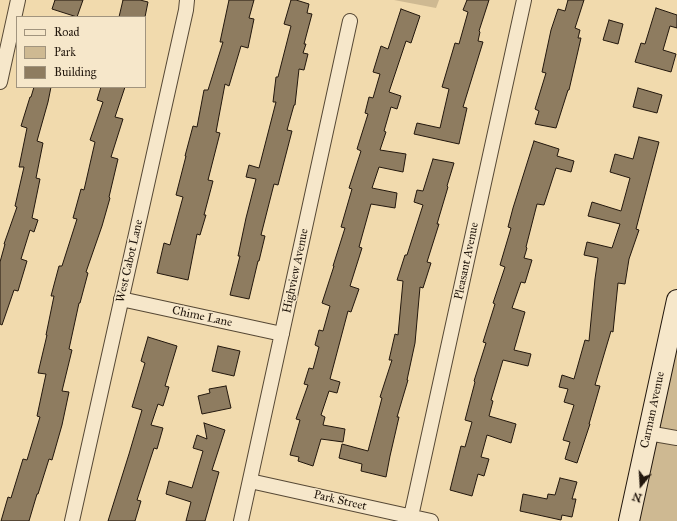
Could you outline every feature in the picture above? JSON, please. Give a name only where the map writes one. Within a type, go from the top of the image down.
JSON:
[{"type":"main road","name":"Carman Avenue","points":[[629,521],[677,300]]},
{"type":"street","points":[[0,82],[18,0]]},
{"type":"street","name":"West Cabot Lane","points":[[72,521],[187,0]]},
{"type":"street","name":"Pleasant Avenue","points":[[411,519],[524,0]]},
{"type":"street","name":"Highview Avenue","points":[[241,521],[350,21]]},
{"type":"street","name":"Chime Lane","points":[[121,299],[282,334]]},
{"type":"street","points":[[648,433],[677,438]]},
{"type":"street","name":"Park Street","points":[[250,481],[411,519],[431,521]]},
{"type":"green space","points":[[394,0],[439,0],[436,8]]},
{"type":"green space","points":[[677,350],[677,521],[638,521]]},
{"type":"building","points":[[55,0],[83,0],[77,16],[52,9]]},
{"type":"building","points":[[123,0],[140,0],[148,2],[145,16],[119,16]]},
{"type":"building","points":[[229,0],[254,0],[249,18],[254,19],[248,48],[241,46],[229,86],[225,84],[216,132],[220,133],[208,180],[213,181],[200,235],[197,234],[188,280],[157,273],[164,243],[170,245],[183,197],[176,195],[185,156],[193,126],[197,127],[204,90],[208,90],[223,42],[220,42]]},
{"type":"building","points":[[291,0],[309,4],[307,13],[312,14],[303,53],[308,54],[304,70],[299,69],[295,105],[287,130],[292,131],[278,185],[274,184],[261,235],[265,236],[249,299],[230,295],[240,256],[238,256],[246,218],[256,179],[246,177],[249,165],[259,168],[276,102],[273,102],[276,77],[278,77],[291,26],[284,24]]},
{"type":"building","points":[[467,0],[489,0],[479,31],[478,41],[483,42],[463,107],[467,108],[459,144],[414,134],[417,123],[440,128],[449,89],[442,87],[455,43],[459,44],[468,12],[463,10]]},
{"type":"building","points":[[568,0],[584,0],[575,28],[580,30],[578,38],[581,38],[569,90],[556,128],[535,124],[539,111],[535,109],[546,73],[542,72],[551,30],[558,9],[565,11]]},
{"type":"building","points":[[656,8],[677,15],[677,28],[670,26],[663,50],[676,54],[671,72],[635,62],[641,43],[645,44]]},
{"type":"building","points":[[401,9],[420,16],[411,43],[406,41],[389,92],[401,96],[397,109],[391,107],[384,131],[386,132],[380,150],[406,154],[403,172],[379,167],[372,188],[397,193],[395,208],[371,204],[359,247],[362,248],[350,286],[359,289],[351,312],[348,311],[330,379],[340,382],[337,393],[329,391],[321,415],[325,417],[323,425],[345,429],[343,442],[321,439],[313,466],[298,461],[299,457],[290,455],[300,420],[296,419],[308,385],[304,384],[309,368],[313,369],[319,347],[315,345],[319,330],[323,331],[330,306],[322,303],[345,228],[341,227],[352,189],[349,188],[361,151],[357,149],[368,114],[365,113],[369,97],[373,98],[380,74],[373,72],[381,46],[388,49]]},
{"type":"building","points":[[609,20],[623,24],[618,44],[603,40]]},
{"type":"building","points":[[34,88],[51,88],[37,141],[43,143],[36,178],[40,179],[32,218],[38,220],[34,232],[30,230],[21,259],[27,261],[18,291],[14,290],[2,325],[0,324],[0,262],[4,244],[17,207],[15,206],[24,167],[19,167],[27,128],[21,126]]},
{"type":"building","points":[[101,88],[125,88],[115,117],[123,119],[111,157],[118,159],[110,198],[86,272],[88,273],[79,303],[69,349],[72,350],[62,391],[69,392],[62,425],[52,460],[49,459],[29,521],[1,521],[8,497],[11,498],[23,459],[27,460],[40,417],[37,416],[46,374],[38,373],[54,296],[51,296],[59,266],[62,266],[77,219],[73,218],[81,189],[84,190],[95,142],[90,140],[103,102],[97,100]]},
{"type":"building","points":[[638,88],[662,95],[657,113],[633,107]]},
{"type":"building","points":[[639,137],[659,142],[636,229],[639,230],[629,259],[625,284],[618,283],[613,332],[611,331],[595,385],[600,386],[590,424],[577,463],[565,459],[570,442],[563,440],[574,405],[564,402],[568,389],[559,387],[562,375],[574,379],[585,340],[589,341],[598,258],[584,255],[587,242],[612,248],[620,224],[588,216],[592,202],[621,211],[630,178],[610,172],[615,154],[633,159]]},
{"type":"building","points":[[534,141],[559,149],[557,156],[574,161],[571,172],[556,168],[544,205],[537,204],[524,258],[532,260],[525,283],[521,282],[512,308],[525,312],[514,350],[531,354],[528,366],[503,360],[491,400],[493,401],[489,416],[516,424],[511,443],[487,435],[481,457],[489,459],[484,476],[478,474],[472,496],[450,490],[461,446],[465,447],[472,422],[465,420],[474,381],[486,343],[483,342],[495,304],[493,303],[505,267],[500,265],[511,228],[508,227]]},
{"type":"building","points":[[433,159],[454,163],[437,224],[439,224],[427,262],[431,263],[423,288],[420,287],[415,343],[408,380],[397,417],[399,417],[386,477],[361,471],[362,464],[339,458],[342,444],[368,451],[382,398],[380,397],[392,360],[389,360],[395,334],[398,335],[403,281],[397,280],[405,255],[407,255],[423,205],[414,202],[417,190],[423,191]]},
{"type":"building","points":[[148,337],[177,346],[165,386],[169,387],[163,406],[158,404],[151,425],[163,428],[157,449],[154,448],[137,500],[141,501],[135,521],[108,521],[142,410],[132,407],[145,363],[141,361]]},
{"type":"building","points":[[218,346],[240,351],[234,376],[212,371]]},
{"type":"building","points":[[226,386],[231,408],[202,414],[198,396],[210,393],[209,389]]},
{"type":"building","points":[[204,423],[225,430],[212,470],[219,472],[205,521],[186,521],[191,502],[166,494],[169,481],[192,488],[203,451],[193,448],[197,435],[207,439]]},
{"type":"building","points":[[560,478],[577,482],[572,499],[576,499],[572,517],[562,515],[561,520],[520,511],[523,494],[547,499],[548,494],[555,495]]}]
